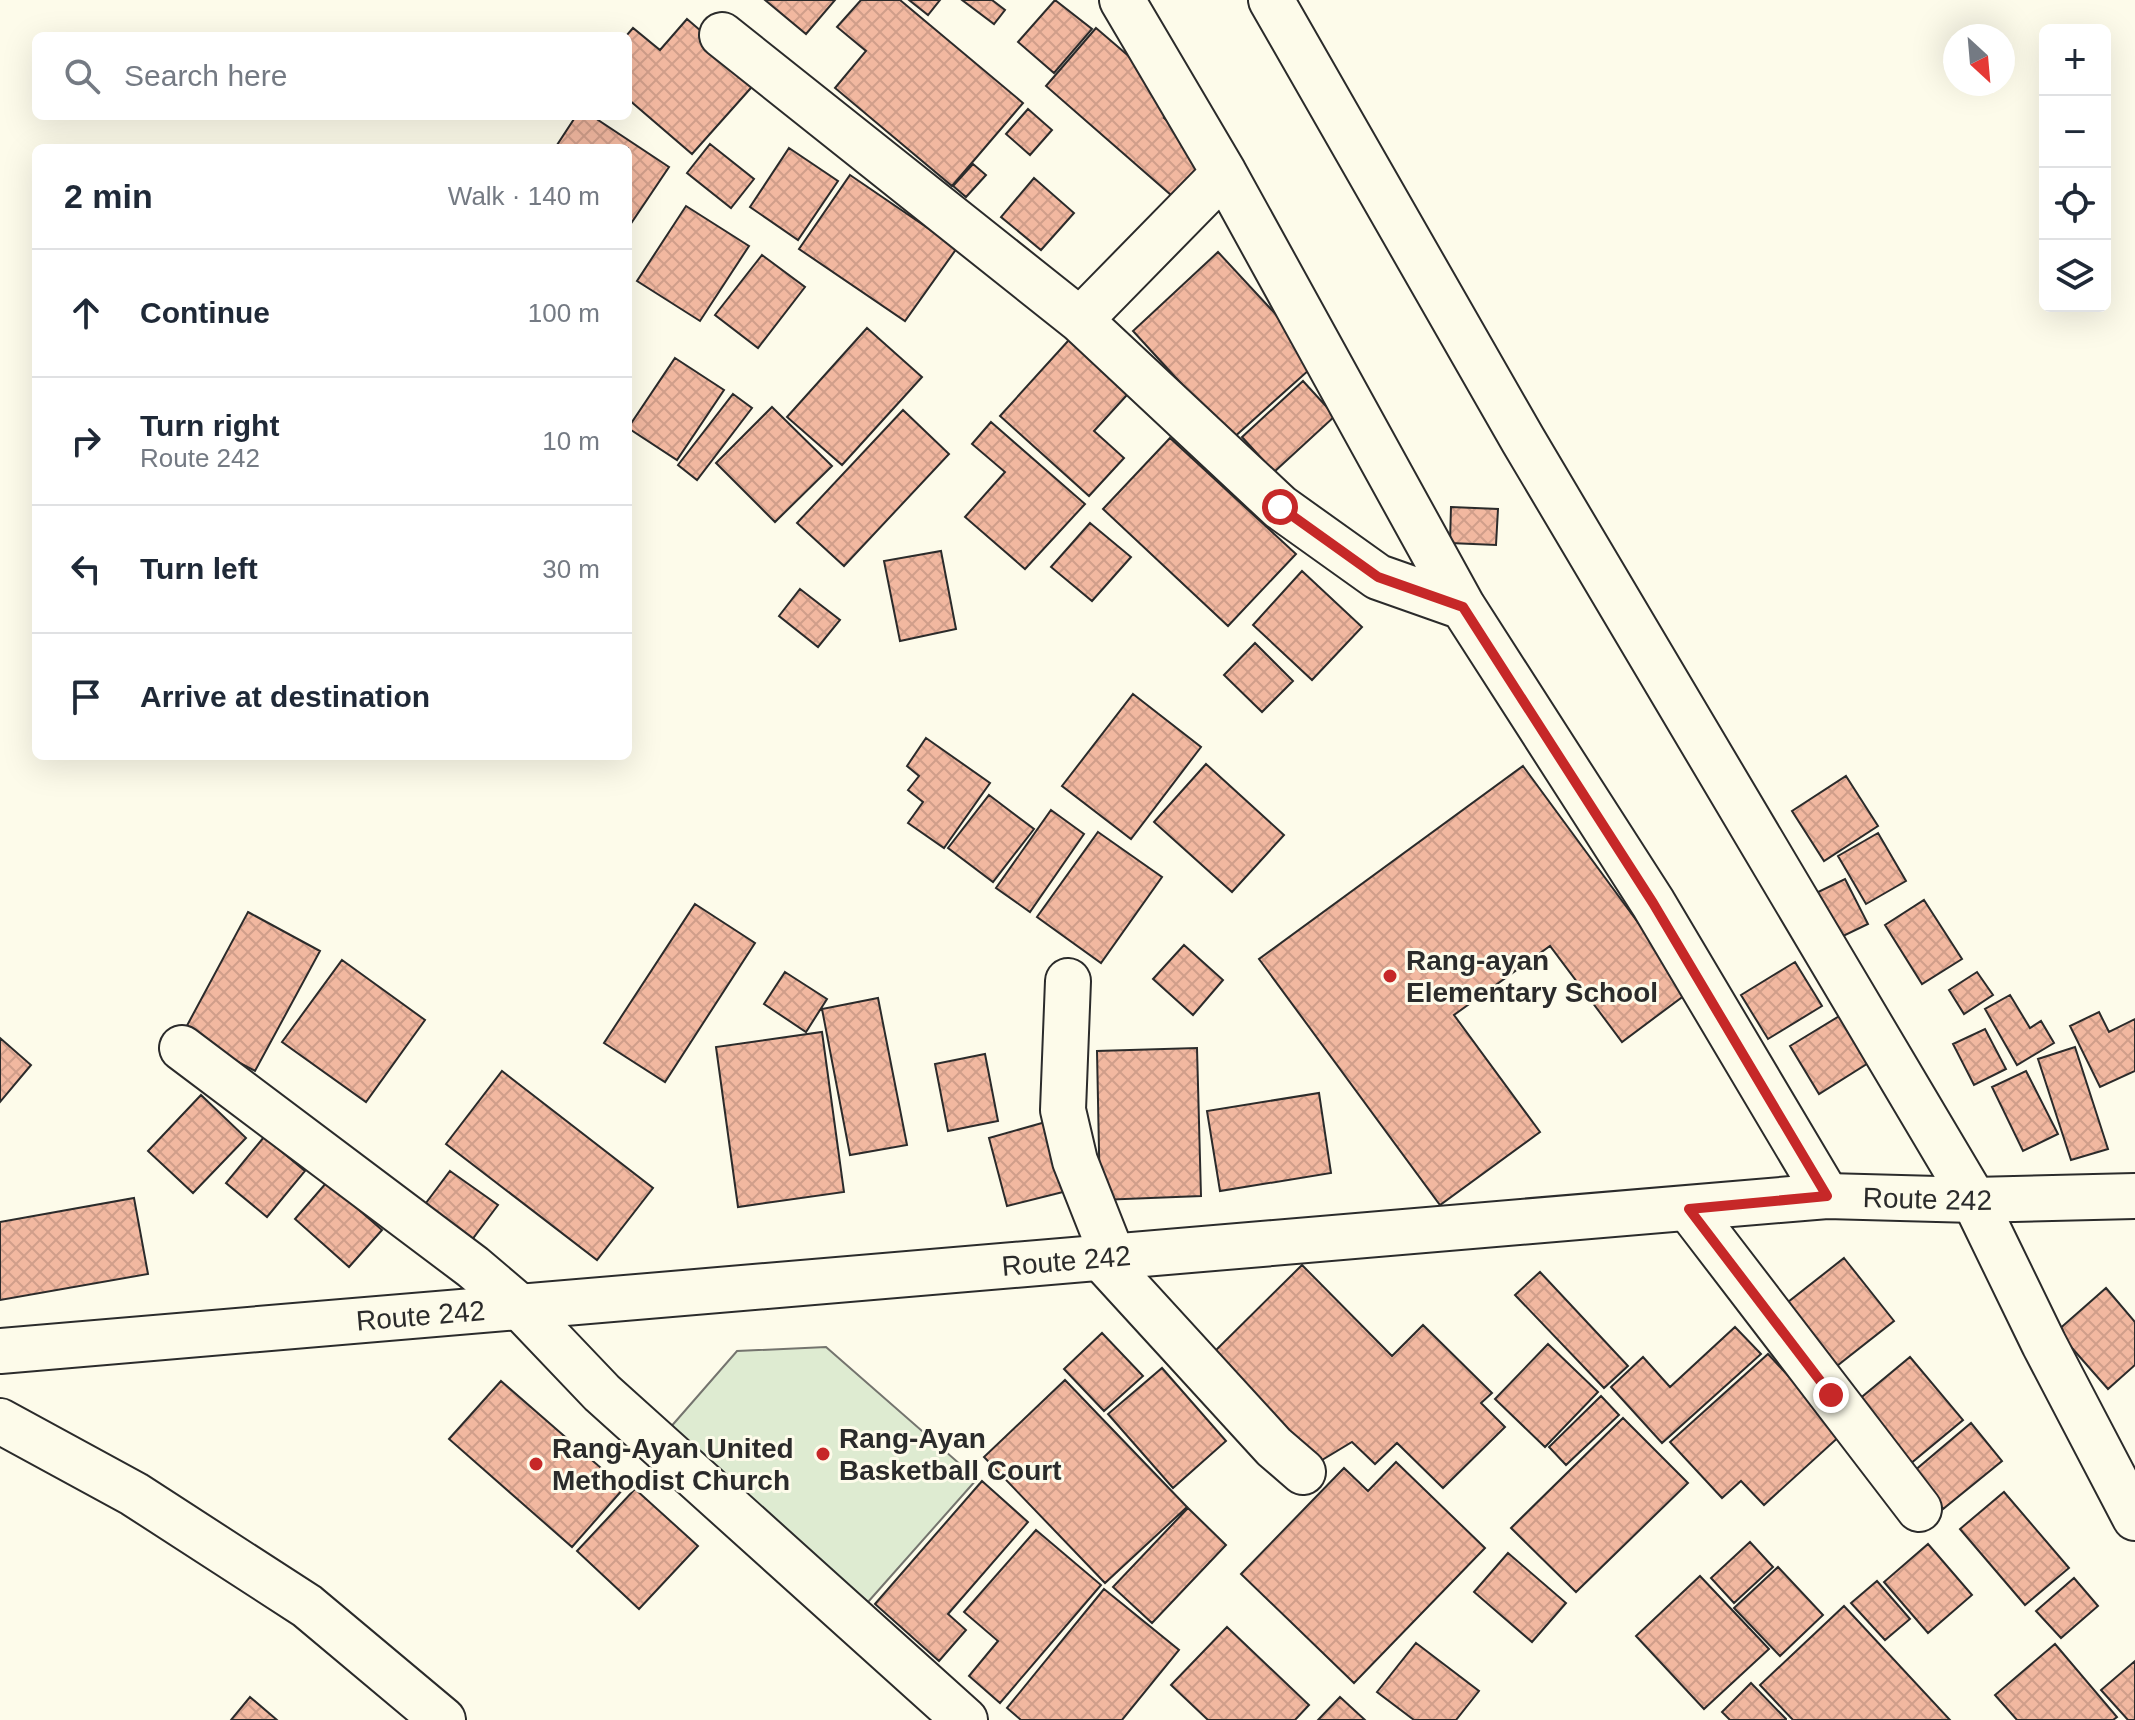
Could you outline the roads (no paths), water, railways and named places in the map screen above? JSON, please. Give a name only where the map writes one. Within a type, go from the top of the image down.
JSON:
[{"type":"street","points":[[1122,0],[1224,173],[1463,607],[1653,903],[1827,1196]]},
{"type":"street","points":[[1271,0],[1523,440],[1974,1200],[2044,1344],[2135,1518]]},
{"type":"street","points":[[722,35],[1080,320],[1280,507],[1378,577],[1463,607]]},
{"type":"street","points":[[1080,320],[1224,173]]},
{"type":"street","points":[[1068,981],[1063,1110],[1075,1161],[1107,1257],[1274,1447],[1303,1472]]},
{"type":"street","points":[[182,1048],[473,1267],[520,1307],[602,1393],[965,1720]]},
{"type":"street","name":"Route 242","points":[[0,1351],[1827,1196],[1974,1200],[2135,1196]]},
{"type":"street","points":[[1689,1209],[1919,1509]]},
{"type":"street","points":[[0,1421],[134,1494],[307,1606],[443,1720]]},
{"type":"place","name":"Rang-ayan Elementary School","points":[[1390,976]]},
{"type":"place","name":"Rang-Ayan Basketball Court","points":[[823,1454]]},
{"type":"place","name":"Rang-Ayan United Methodist Church","points":[[536,1464]]}]
